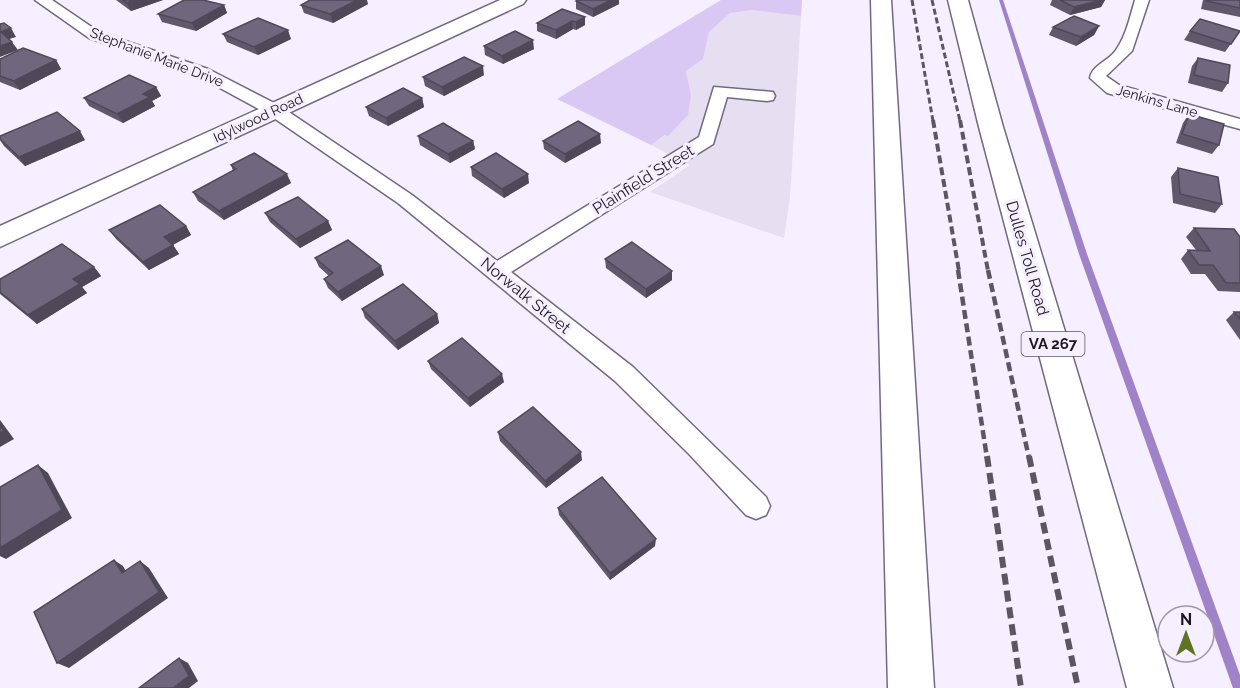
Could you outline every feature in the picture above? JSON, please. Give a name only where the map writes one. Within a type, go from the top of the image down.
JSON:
[{"type":"main road","name":"Idylwood Road","points":[[0,237],[516,0]]},
{"type":"main road","points":[[881,0],[910,688]]},
{"type":"main road","name":"Dulles Toll Road","points":[[958,0],[1150,688]]},
{"type":"street","name":"Stephanie Marie Drive","points":[[42,0],[94,34],[202,72],[274,110]]},
{"type":"street","name":"Jenkins Lane","points":[[1142,0],[1125,54],[1113,65],[1099,73],[1098,78],[1113,89],[1240,124]]},
{"type":"street","name":"Plainfield Street","points":[[497,271],[707,140],[720,91],[767,96]]},
{"type":"street","name":"Norwalk Street","points":[[274,110],[405,199],[624,374],[699,446],[756,506]]},
{"type":"shaded area","points":[[721,0],[802,0],[801,16],[751,10],[730,13],[709,32],[703,59],[686,71],[691,95],[688,115],[668,136],[665,135],[651,145],[557,99]]},
{"type":"shaded area","points":[[751,10],[801,16],[790,197],[784,238],[650,192],[690,165],[651,145],[666,135],[691,95],[686,71],[703,59],[709,31],[730,13]]},
{"type":"building","points":[[184,0],[203,0],[224,5],[192,23],[158,14]]},
{"type":"building","points":[[310,0],[357,0],[330,14],[301,5]]},
{"type":"building","points":[[611,0],[593,9],[576,1]]},
{"type":"building","points":[[1060,0],[1102,0],[1074,7]]},
{"type":"building","points":[[1240,0],[1240,8],[1206,1]]},
{"type":"building","points":[[562,9],[585,17],[556,30],[537,23]]},
{"type":"building","points":[[1074,16],[1099,26],[1081,37],[1053,27]]},
{"type":"building","points":[[258,18],[288,30],[254,47],[223,34]]},
{"type":"building","points":[[1200,19],[1240,31],[1231,44],[1190,31]]},
{"type":"building","points":[[4,23],[11,28],[1,32],[12,42],[0,46],[0,24]]},
{"type":"building","points":[[515,31],[533,40],[502,56],[484,46]]},
{"type":"building","points":[[23,48],[56,60],[14,81],[0,76],[0,59]]},
{"type":"building","points":[[464,57],[483,66],[442,87],[423,77]]},
{"type":"building","points":[[1198,58],[1230,65],[1228,83],[1194,75]]},
{"type":"building","points":[[129,75],[156,87],[143,94],[150,97],[117,114],[84,98]]},
{"type":"building","points":[[403,88],[422,98],[386,118],[366,107]]},
{"type":"building","points":[[57,112],[80,131],[19,157],[0,139],[0,136]]},
{"type":"building","points":[[1189,114],[1224,124],[1219,145],[1182,134]]},
{"type":"building","points":[[578,121],[600,134],[565,154],[543,141]]},
{"type":"building","points":[[443,123],[473,141],[448,154],[418,136]]},
{"type":"building","points":[[254,153],[287,174],[219,211],[193,192],[236,169],[231,165]]},
{"type":"building","points":[[496,153],[528,174],[502,189],[471,167]]},
{"type":"building","points":[[1178,168],[1218,177],[1222,204],[1180,194]]},
{"type":"building","points":[[298,197],[328,221],[296,239],[265,213]]},
{"type":"building","points":[[160,205],[186,226],[164,237],[173,245],[143,262],[109,230]]},
{"type":"building","points":[[1194,228],[1234,229],[1240,237],[1240,283],[1226,283],[1213,265],[1199,265],[1188,250],[1210,251]]},
{"type":"building","points":[[348,240],[381,266],[338,292],[324,279],[333,273],[315,258]]},
{"type":"building","points":[[632,242],[672,271],[646,289],[605,259]]},
{"type":"building","points":[[62,244],[94,267],[73,279],[80,284],[28,315],[0,292],[0,279]]},
{"type":"building","points":[[403,284],[437,314],[395,341],[362,309]]},
{"type":"building","points":[[462,338],[502,374],[468,398],[428,361]]},
{"type":"building","points":[[533,407],[581,452],[545,481],[498,432]]},
{"type":"building","points":[[38,465],[62,510],[0,548],[0,487]]},
{"type":"building","points":[[602,477],[656,539],[610,573],[558,508]]},
{"type":"building","points":[[114,560],[122,573],[140,561],[159,592],[57,663],[34,612]]},
{"type":"building","points":[[179,658],[189,676],[173,688],[139,688]]},
{"type":"waterway","points":[[1001,0],[1083,254],[1239,688]]},
{"type":"railway","points":[[912,0],[933,121]]},
{"type":"railway","points":[[932,0],[960,121]]},
{"type":"railway","points":[[933,120],[959,271]]},
{"type":"railway","points":[[960,120],[988,271]]},
{"type":"railway","points":[[958,270],[987,458]]},
{"type":"railway","points":[[988,270],[1029,458]]},
{"type":"railway","points":[[987,456],[1021,688]]},
{"type":"railway","points":[[1029,456],[1078,688]]}]
